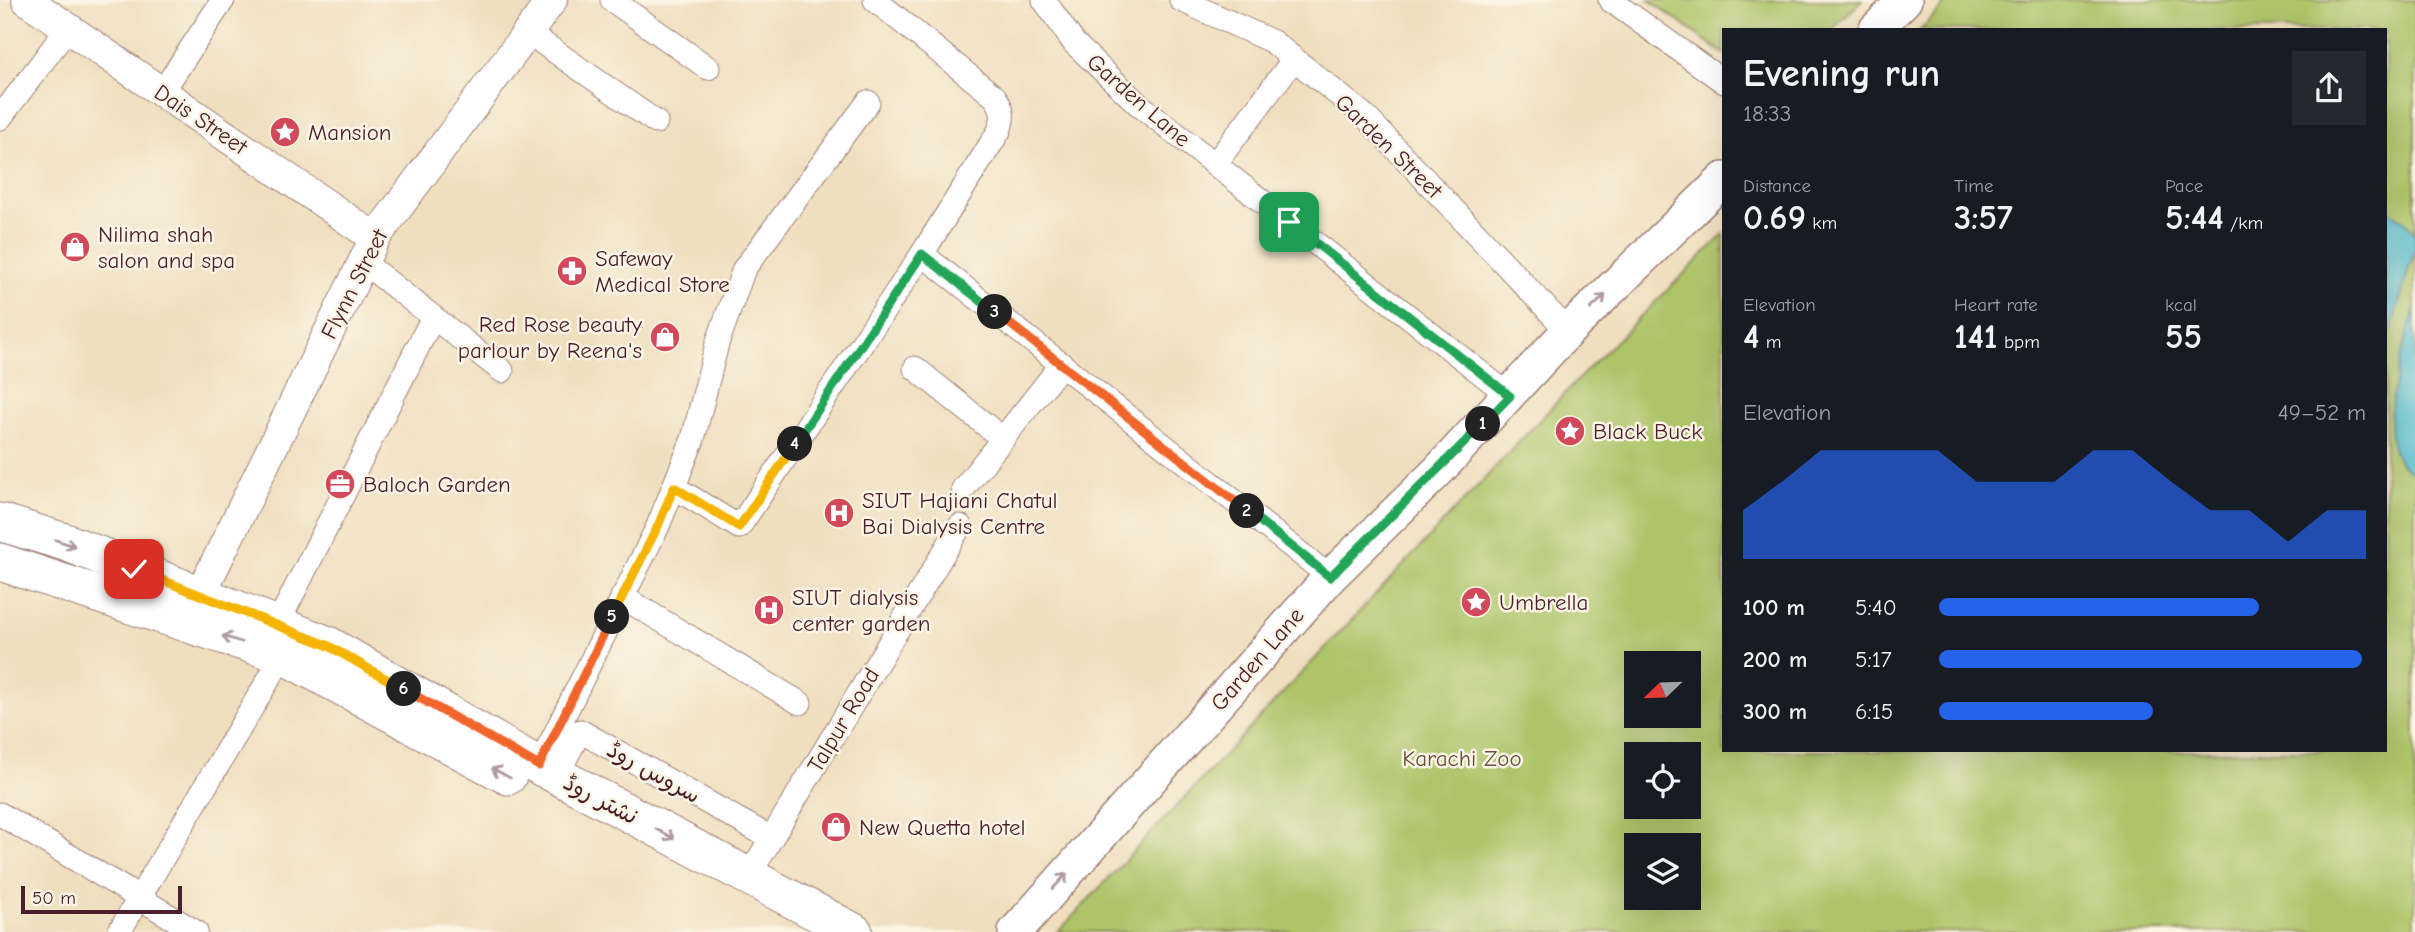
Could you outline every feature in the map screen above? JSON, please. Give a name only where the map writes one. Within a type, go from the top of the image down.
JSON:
[{"type":"main road","points":[[1877,28],[1905,0]]},
{"type":"main road","name":"Garden Lane","points":[[1015,932],[1330,577],[1510,396],[1568,331],[1722,181]]},
{"type":"main road","name":"نشتر روڈ","points":[[0,522],[68,544],[200,596],[285,638],[799,932]]},
{"type":"main road","name":"نشتر روڈ","points":[[0,562],[285,638],[327,645],[548,771],[854,932]]},
{"type":"street","name":"Dais Street","points":[[27,0],[162,92],[369,250]]},
{"type":"street","points":[[162,92],[223,0]]},
{"type":"street","points":[[612,0],[708,68]]},
{"type":"street","points":[[674,487],[739,527],[922,254],[999,131],[1003,118],[1001,106],[995,97],[875,0]]},
{"type":"street","name":"Garden Lane","points":[[1044,0],[1074,43],[1137,103],[1510,396]]},
{"type":"street","name":"Garden Street","points":[[1181,0],[1273,42],[1364,116],[1568,331]]},
{"type":"street","points":[[1611,0],[1722,81]]},
{"type":"street","name":"Flynn Street","points":[[200,596],[369,250],[546,2]]},
{"type":"street","points":[[0,118],[68,28]]},
{"type":"street","points":[[527,32],[656,122]]},
{"type":"street","points":[[1214,164],[1294,59]]},
{"type":"street","points":[[548,771],[622,597],[658,526],[693,439],[717,344],[744,270],[867,102]]},
{"type":"street","points":[[369,250],[433,317],[502,371]]},
{"type":"street","points":[[922,254],[1330,577]]},
{"type":"street","points":[[119,932],[285,638],[433,317]]},
{"type":"street","points":[[963,489],[1062,364]]},
{"type":"street","points":[[915,368],[1003,439]]},
{"type":"street","name":"Talpur Road","points":[[748,877],[960,527]]},
{"type":"street","points":[[622,597],[800,703]]},
{"type":"street","name":"سروس روڈ","points":[[548,771],[580,731],[772,838]]},
{"type":"street","points":[[0,814],[196,932]]},
{"type":"green space","points":[[1649,0],[1862,0],[1834,28],[1722,28],[1722,53]]},
{"type":"green space","name":"Karachi Zoo","points":[[1949,0],[2415,0],[2415,932],[1058,932],[1585,372],[1722,236],[1722,752],[2387,752],[2387,28],[1922,28]]},
{"type":"water","points":[[2387,208],[2415,233],[2415,248],[2387,344]]},
{"type":"water","points":[[2415,307],[2415,473],[2400,462],[2392,445],[2390,422],[2392,397]]},
{"type":"place","name":"Mansion","points":[[285,132]]},
{"type":"place","name":"Nilima shah salon and spa","points":[[75,247]]},
{"type":"place","name":"Safeway Medical Store","points":[[572,271]]},
{"type":"place","name":"Red Rose beauty parlour by Reena's","points":[[665,337]]},
{"type":"place","name":"Black Buck","points":[[1570,431]]},
{"type":"place","name":"Baloch Garden","points":[[340,484]]},
{"type":"place","name":"SIUT Hajiani Chatul Bai Dialysis Centre","points":[[839,513]]},
{"type":"place","name":"Umbrella","points":[[1476,602]]},
{"type":"place","name":"SIUT dialysis center garden","points":[[769,610]]},
{"type":"place","name":"New Quetta hotel","points":[[836,827]]},
{"type":"route","points":[[134,569],[327,645],[539,766],[658,526],[674,487],[739,527],[922,254],[1330,577],[1510,396],[1289,222]]}]
